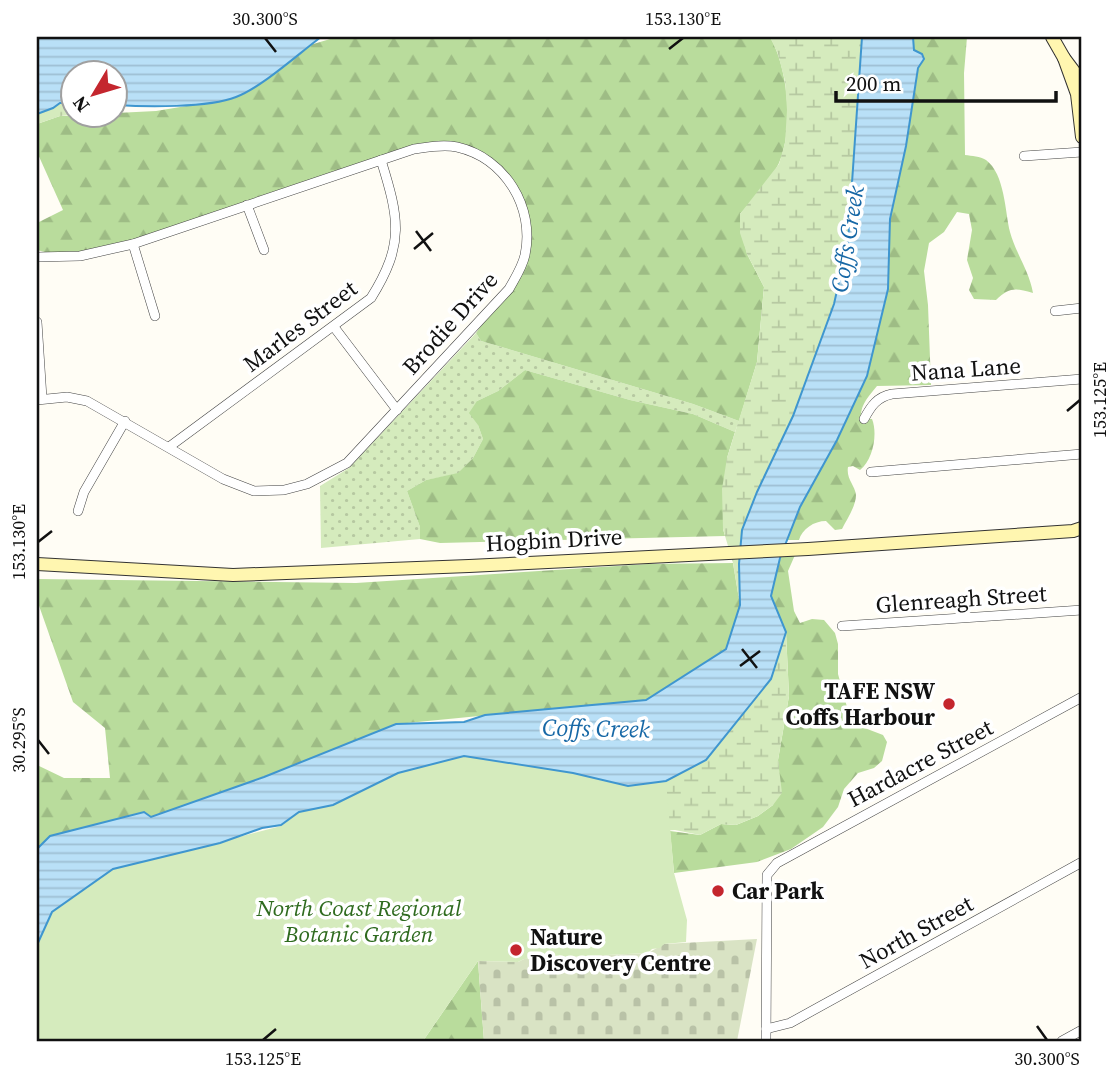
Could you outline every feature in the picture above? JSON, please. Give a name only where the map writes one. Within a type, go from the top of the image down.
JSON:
[{"type":"main road","points":[[1052,37],[1082,82]]},
{"type":"main road","points":[[1064,58],[1077,94],[1082,137]]},
{"type":"main road","name":"Hogbin Drive","points":[[37,564],[233,575],[808,549],[1079,531]]},
{"type":"street","name":"Brodie Drive","points":[[37,257],[80,256],[133,244],[414,149],[435,146],[457,147],[483,157],[503,173],[517,194],[527,231],[526,253],[509,289],[347,463],[306,484],[284,490],[254,491],[223,479],[87,401],[67,397],[39,399]]},
{"type":"street","points":[[1024,156],[1082,152]]},
{"type":"street","name":"Marles Street","points":[[169,447],[371,298],[386,275],[394,252],[395,211],[381,160]]},
{"type":"street","points":[[247,205],[264,250]]},
{"type":"street","points":[[133,244],[155,316]]},
{"type":"street","points":[[1055,311],[1082,308]]},
{"type":"street","points":[[37,322],[39,399]]},
{"type":"street","points":[[334,327],[397,411]]},
{"type":"street","name":"Nana Lane","points":[[864,419],[881,396],[1082,379]]},
{"type":"street","points":[[78,511],[84,492],[125,421]]},
{"type":"street","points":[[871,472],[1082,454]]},
{"type":"street","name":"Glenreagh Street","points":[[842,626],[1082,610]]},
{"type":"street","name":"Hardacre Street","points":[[766,1029],[766,886],[767,875],[777,863],[1082,697]]},
{"type":"street","name":"North Street","points":[[766,1029],[790,1023],[1082,862]]},
{"type":"street","points":[[766,1029],[766,1041]]},
{"type":"street","points":[[1062,1041],[1082,1030]]},
{"type":"green space","points":[[337,37],[770,37],[785,82],[786,133],[784,149],[776,170],[740,214],[747,254],[764,287],[757,362],[739,421],[693,404],[481,341],[476,333],[526,253],[517,194],[483,157],[435,146],[133,244],[64,257],[37,250],[37,223],[63,210],[37,152],[37,124],[60,116],[60,130],[130,130],[130,112],[156,111],[235,98],[259,84],[310,45]]},
{"type":"green space","points":[[770,37],[862,37],[848,241],[834,304],[739,564],[740,605],[733,563],[723,529],[722,489],[727,458],[757,362],[764,287],[747,254],[740,233],[740,214],[779,164],[785,143],[785,81]]},
{"type":"green space","points":[[913,37],[967,37],[964,73],[965,155],[986,160],[997,174],[1010,232],[1033,293],[1013,290],[996,300],[974,299],[969,290],[973,278],[967,260],[972,230],[969,214],[957,212],[944,232],[929,243],[924,271],[931,385],[877,386],[861,413],[861,418],[872,419],[873,446],[868,460],[860,470],[853,466],[848,467],[856,499],[842,529],[835,530],[826,521],[822,521],[806,529],[799,540],[787,540],[800,507],[837,440],[867,376],[888,289],[890,219],[906,146],[919,64],[919,53],[914,50]]},
{"type":"green space","points":[[60,102],[60,116],[37,124],[37,114]]},
{"type":"green space","points":[[476,333],[481,341],[693,404],[739,421],[735,432],[693,414],[630,400],[525,370],[498,391],[477,401],[478,425],[483,439],[473,458],[458,474],[426,480],[407,491],[420,527],[420,539],[321,548],[320,486],[349,468]]},
{"type":"green space","points":[[525,370],[630,400],[693,414],[735,432],[727,458],[723,529],[725,536],[440,543],[420,539],[420,527],[407,491],[426,480],[458,473],[473,458],[483,439],[478,425],[469,413],[477,401],[498,391]]},
{"type":"green space","points":[[795,555],[788,571],[794,611],[800,623],[812,619],[824,620],[835,633],[838,644],[838,674],[847,707],[862,727],[883,735],[887,742],[882,761],[874,768],[858,773],[844,789],[838,807],[823,827],[791,849],[757,862],[674,873],[670,831],[700,835],[721,824],[736,825],[758,816],[773,805],[789,696],[786,632],[771,596],[781,556]]},
{"type":"green space","points":[[733,563],[740,605],[726,649],[646,700],[397,724],[264,777],[151,817],[143,812],[50,836],[37,849],[37,765],[64,778],[110,778],[105,728],[73,702],[37,600],[37,579],[356,583],[648,564]]},
{"type":"green space","points":[[786,632],[789,696],[778,760],[782,793],[773,805],[758,816],[736,825],[721,824],[700,835],[675,830],[639,832],[491,761],[666,781],[706,760],[771,679]]},
{"type":"green space","name":"North Coast Regional Botanic Garden","points":[[464,756],[573,773],[628,786],[666,781],[674,873],[687,920],[686,942],[664,944],[648,953],[524,959],[518,962],[478,961],[423,1041],[37,1041],[37,945],[52,912],[113,869],[281,826],[299,812],[333,805],[398,773]]},
{"type":"green space","points":[[757,939],[737,1041],[484,1041],[478,961],[518,962],[524,959],[648,953],[664,944]]},
{"type":"green space","points":[[478,961],[484,1041],[423,1041]]},
{"type":"water","points":[[37,37],[321,37],[257,86],[236,97],[224,101],[177,106],[130,106],[130,60],[60,60],[60,103],[37,114]]},
{"type":"water","name":"Coffs Creek","points":[[862,37],[913,37],[914,50],[922,54],[924,59],[918,68],[906,146],[890,219],[888,289],[867,376],[837,440],[800,507],[780,558],[771,596],[786,632],[771,679],[706,760],[666,781],[628,786],[573,773],[464,756],[398,773],[333,805],[299,812],[281,825],[113,869],[52,912],[37,945],[37,849],[50,836],[144,812],[151,817],[264,777],[396,724],[464,722],[485,715],[646,700],[726,649],[740,605],[742,530],[793,416],[834,304],[848,241]]},
{"type":"place","name":"TAFE NSW Coffs Harbour","points":[[949,704]]},
{"type":"place","name":"Car Park","points":[[718,891]]},
{"type":"place","name":"Nature Discovery Centre","points":[[516,950]]}]
